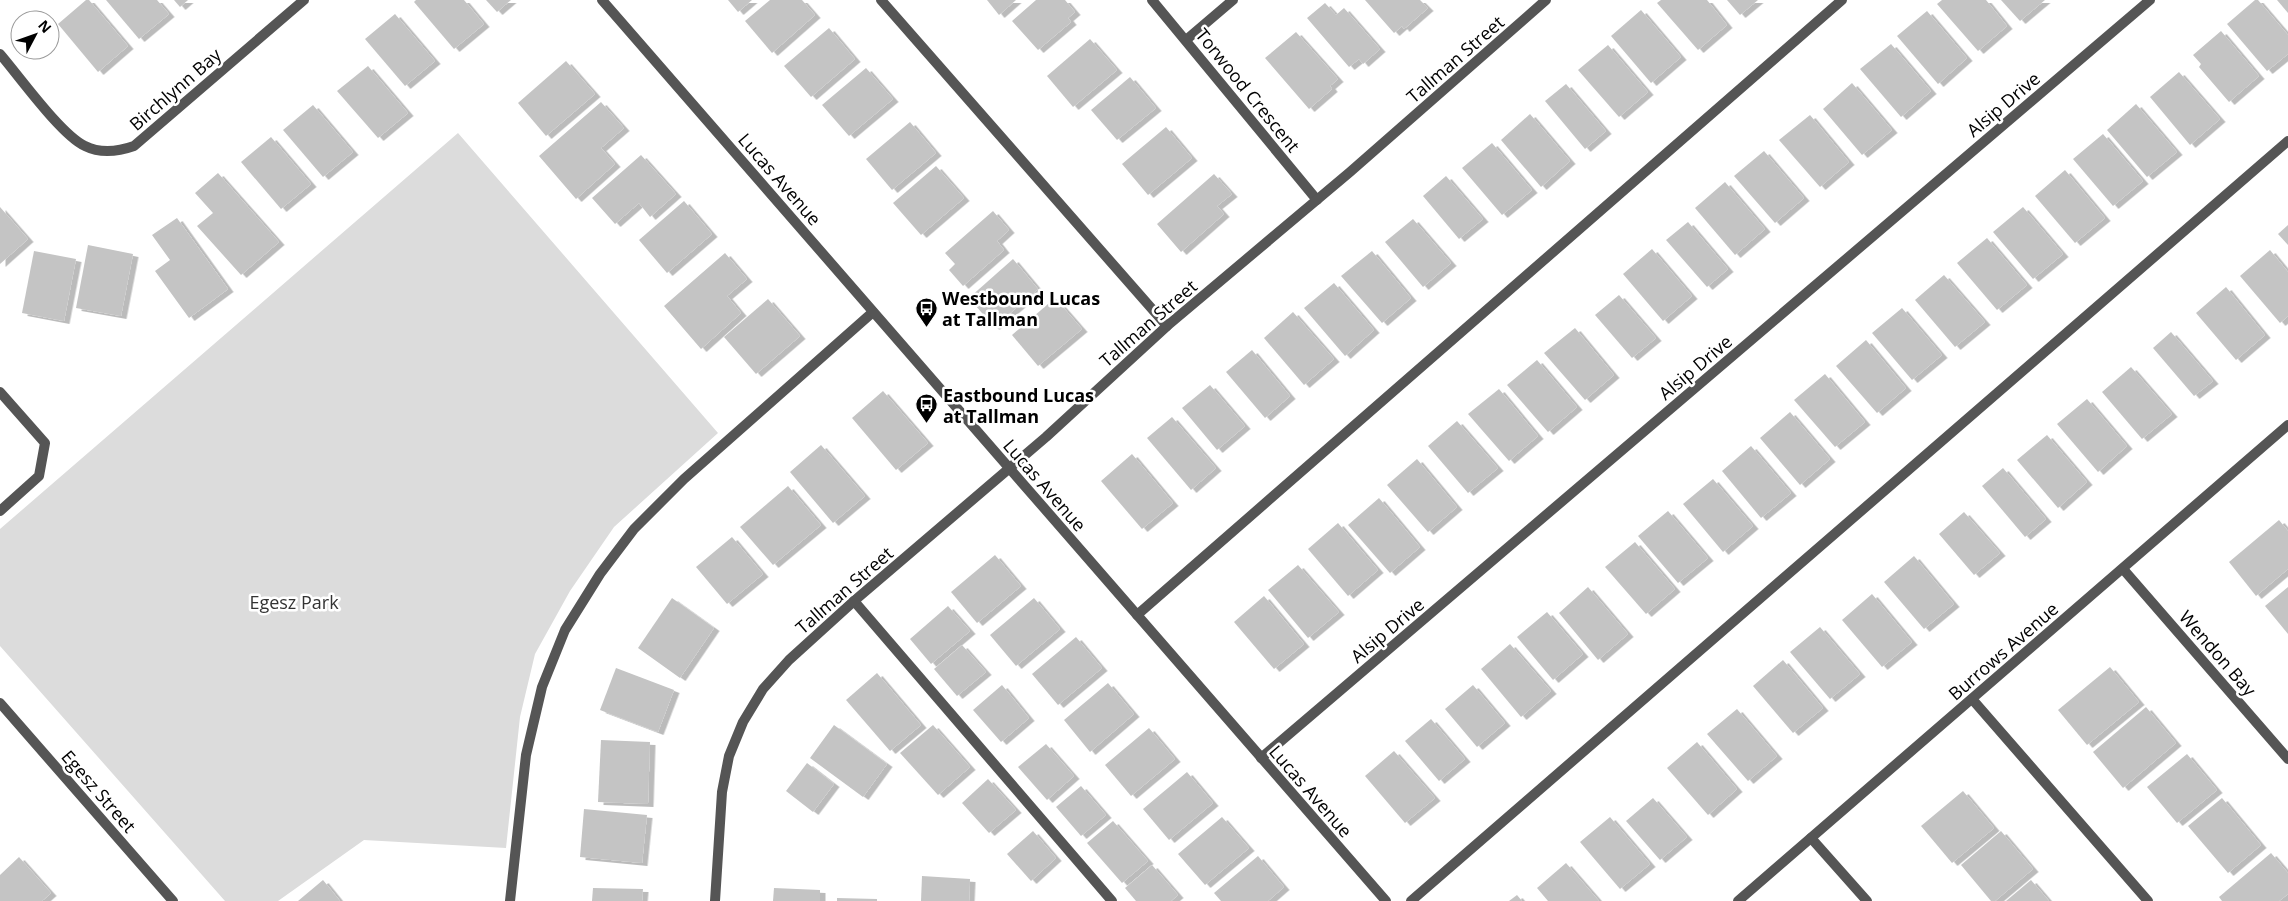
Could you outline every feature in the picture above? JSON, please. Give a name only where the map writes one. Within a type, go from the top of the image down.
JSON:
[{"type":"street","name":"Birchlynn Bay","points":[[0,54],[69,135],[84,146],[101,151],[116,152],[134,146],[304,0]]},
{"type":"street","name":"Lucas Avenue","points":[[602,0],[1386,901]]},
{"type":"street","points":[[881,0],[1167,326]]},
{"type":"street","name":"Torwood Crescent","points":[[1152,0],[1317,200]]},
{"type":"street","points":[[1186,40],[1233,0]]},
{"type":"street","name":"Tallman Street","points":[[715,901],[722,792],[728,756],[744,722],[764,689],[789,660],[1009,469],[1167,326],[1317,200],[1546,0]]},
{"type":"street","points":[[1137,615],[1842,0]]},
{"type":"street","name":"Alsip Drive","points":[[1262,758],[2150,0]]},
{"type":"street","points":[[1411,901],[2288,141]]},
{"type":"street","points":[[510,901],[526,755],[542,687],[565,630],[600,574],[634,529],[684,479],[873,312]]},
{"type":"street","points":[[0,392],[45,443],[39,476],[0,511]]},
{"type":"street","name":"Burrows Avenue","points":[[1738,901],[2287,429]]},
{"type":"street","name":"Wendon Bay","points":[[2124,569],[2288,759]]},
{"type":"street","points":[[854,602],[1112,901]]},
{"type":"street","points":[[1972,699],[2148,901]]},
{"type":"street","name":"Egesz Street","points":[[0,703],[173,901]]},
{"type":"street","points":[[1811,838],[1867,901]]},
{"type":"green space","name":"Egesz Park","points":[[458,133],[718,433],[614,527],[570,591],[535,654],[520,717],[506,848],[364,840],[278,901],[225,901],[0,646],[0,529]]},
{"type":"building","points":[[86,0],[89,0],[128,46],[98,72],[60,26],[60,22]]},
{"type":"building","points":[[106,0],[157,0],[169,14],[139,39]]},
{"type":"building","points":[[174,0],[188,0],[180,7]]},
{"type":"building","points":[[416,0],[464,0],[484,24],[454,49],[414,2]]},
{"type":"building","points":[[486,0],[511,0],[497,12]]},
{"type":"building","points":[[728,0],[752,0],[738,12]]},
{"type":"building","points":[[770,0],[802,0],[815,15],[772,53],[745,21]]},
{"type":"building","points":[[987,0],[1016,0],[999,15]]},
{"type":"building","points":[[1036,0],[1065,0],[1075,12],[1068,18],[1071,22],[1038,50],[1012,21]]},
{"type":"building","points":[[1365,0],[1420,0],[1428,8],[1404,29],[1402,26],[1394,33]]},
{"type":"building","points":[[1661,0],[1707,0],[1727,25],[1698,50],[1657,3]]},
{"type":"building","points":[[1727,0],[1758,0],[1740,15]]},
{"type":"building","points":[[1942,0],[1986,0],[2007,26],[1978,51],[1937,4]]},
{"type":"building","points":[[2001,0],[2045,0],[2020,21]]},
{"type":"building","points":[[2255,0],[2258,0],[2288,35],[2288,54],[2267,71],[2227,24]]},
{"type":"building","points":[[2277,0],[2288,0],[2288,13]]},
{"type":"building","points":[[1325,3],[1336,15],[1344,8],[1380,49],[1363,64],[1359,59],[1349,67],[1307,18]]},
{"type":"building","points":[[1641,10],[1681,57],[1651,83],[1611,36]]},
{"type":"building","points":[[1927,11],[1967,58],[1938,84],[1897,36]]},
{"type":"building","points":[[395,14],[435,61],[405,86],[365,39]]},
{"type":"building","points":[[829,28],[855,59],[811,97],[784,66]]},
{"type":"building","points":[[2221,31],[2259,76],[2229,102],[2199,67],[2201,64],[2193,55]]},
{"type":"building","points":[[1296,32],[1338,79],[1330,86],[1332,89],[1309,109],[1265,58]]},
{"type":"building","points":[[1090,39],[1117,70],[1073,107],[1047,76]]},
{"type":"building","points":[[1891,44],[1931,91],[1901,117],[1860,69]]},
{"type":"building","points":[[1608,45],[1648,92],[1619,117],[1578,70]]},
{"type":"building","points":[[566,61],[595,94],[546,136],[518,103]]},
{"type":"building","points":[[368,66],[408,113],[378,138],[337,91]]},
{"type":"building","points":[[866,68],[893,99],[849,136],[822,105]]},
{"type":"building","points":[[2179,72],[2220,119],[2190,145],[2150,97]]},
{"type":"building","points":[[1130,77],[1156,108],[1117,140],[1091,110]]},
{"type":"building","points":[[1852,83],[1892,130],[1862,155],[1823,109]]},
{"type":"building","points":[[1566,84],[1606,131],[1585,149],[1545,101]]},
{"type":"building","points":[[601,102],[624,128],[601,148],[615,164],[576,199],[539,156]]},
{"type":"building","points":[[2136,104],[2177,152],[2147,177],[2107,130]]},
{"type":"building","points":[[313,105],[353,152],[323,177],[283,130]]},
{"type":"building","points":[[1530,114],[1570,161],[1541,187],[1501,140]]},
{"type":"building","points":[[1810,115],[1849,162],[1820,187],[1779,140]]},
{"type":"building","points":[[910,122],[936,153],[892,190],[866,159]]},
{"type":"building","points":[[1166,127],[1192,158],[1148,195],[1122,164]]},
{"type":"building","points":[[2103,134],[2143,181],[2113,206],[2073,159]]},
{"type":"building","points":[[271,137],[311,184],[281,209],[241,162]]},
{"type":"building","points":[[1492,143],[1532,190],[1502,215],[1462,168]]},
{"type":"building","points":[[1764,151],[1804,198],[1775,223],[1734,176]]},
{"type":"building","points":[[641,155],[676,194],[650,217],[639,203],[615,224],[592,198]]},
{"type":"building","points":[[936,166],[964,198],[921,235],[893,203]]},
{"type":"building","points":[[2065,170],[2105,218],[2075,243],[2035,196]]},
{"type":"building","points":[[218,173],[279,242],[241,275],[197,226],[213,213],[195,193]]},
{"type":"building","points":[[1214,174],[1232,194],[1217,206],[1224,214],[1181,252],[1157,224]]},
{"type":"building","points":[[1446,176],[1483,219],[1459,239],[1423,196]]},
{"type":"building","points":[[1725,182],[1765,229],[1735,255],[1695,208]]},
{"type":"building","points":[[684,201],[712,234],[667,273],[639,240]]},
{"type":"building","points":[[0,207],[28,239],[0,264]]},
{"type":"building","points":[[2023,207],[2063,254],[2033,279],[1993,232]]},
{"type":"building","points":[[993,211],[1009,230],[997,241],[1004,250],[963,286],[949,270],[955,264],[945,253]]},
{"type":"building","points":[[177,218],[228,289],[189,318],[155,271],[170,260],[152,235]]},
{"type":"building","points":[[1413,219],[1451,263],[1423,287],[1385,242]]},
{"type":"building","points":[[1688,222],[1728,269],[1707,287],[1666,240]]},
{"type":"building","points":[[2288,225],[2288,245],[2278,234]]},
{"type":"building","points":[[1987,238],[2027,285],[1997,310],[1957,263]]},
{"type":"building","points":[[88,245],[133,254],[121,316],[76,308]]},
{"type":"building","points":[[1652,249],[1692,296],[1663,321],[1623,274]]},
{"type":"building","points":[[2270,250],[2288,272],[2288,316],[2280,323],[2240,276]]},
{"type":"building","points":[[34,251],[76,259],[64,321],[22,313]]},
{"type":"building","points":[[1372,251],[1411,298],[1382,323],[1341,276]]},
{"type":"building","points":[[725,253],[747,279],[727,296],[741,313],[701,349],[664,306]]},
{"type":"building","points":[[1013,259],[1038,289],[994,327],[969,298]]},
{"type":"building","points":[[1944,275],[1985,322],[1955,347],[1915,300]]},
{"type":"building","points":[[1334,283],[1374,330],[1345,356],[1304,308]]},
{"type":"building","points":[[2226,287],[2265,335],[2236,360],[2196,313]]},
{"type":"building","points":[[1619,295],[1656,338],[1632,358],[1595,315]]},
{"type":"building","points":[[1055,298],[1082,329],[1038,366],[1012,335]]},
{"type":"building","points":[[768,299],[800,336],[756,374],[724,337]]},
{"type":"building","points":[[1902,308],[1942,355],[1912,380],[1872,333]]},
{"type":"building","points":[[1293,312],[1334,359],[1304,385],[1264,338]]},
{"type":"building","points":[[1575,328],[1614,375],[1585,400],[1544,353]]},
{"type":"building","points":[[2171,332],[2213,381],[2194,396],[2153,348]]},
{"type":"building","points":[[1866,340],[1906,388],[1877,413],[1836,366]]},
{"type":"building","points":[[1252,350],[1290,396],[1265,418],[1226,372]]},
{"type":"building","points":[[1537,360],[1577,407],[1548,432],[1507,385]]},
{"type":"building","points":[[2131,367],[2172,414],[2142,439],[2102,392]]},
{"type":"building","points":[[1825,374],[1865,422],[1835,447],[1794,400]]},
{"type":"building","points":[[1210,385],[1245,426],[1217,450],[1182,408]]},
{"type":"building","points":[[1499,389],[1538,436],[1509,461],[1468,414]]},
{"type":"building","points":[[883,391],[928,443],[896,470],[852,418]]},
{"type":"building","points":[[2087,399],[2127,446],[2098,472],[2057,424]]},
{"type":"building","points":[[1790,412],[1830,459],[1800,485],[1760,438]]},
{"type":"building","points":[[1172,417],[1216,468],[1191,490],[1147,438]]},
{"type":"building","points":[[1457,421],[1498,468],[1468,493],[1428,446]]},
{"type":"building","points":[[2047,435],[2087,482],[2058,508],[2017,460]]},
{"type":"building","points":[[821,445],[865,496],[833,523],[790,472]]},
{"type":"building","points":[[1751,446],[1791,493],[1761,518],[1722,471]]},
{"type":"building","points":[[1132,454],[1173,503],[1142,529],[1101,481]]},
{"type":"building","points":[[1417,459],[1457,507],[1428,532],[1387,485]]},
{"type":"building","points":[[2003,468],[2046,519],[2025,537],[1982,486]]},
{"type":"building","points":[[1713,479],[1753,526],[1723,552],[1683,504]]},
{"type":"building","points":[[788,486],[821,525],[773,565],[740,527]]},
{"type":"building","points":[[1379,498],[1420,547],[1390,573],[1348,525]]},
{"type":"building","points":[[1668,511],[1708,558],[1678,583],[1638,536]]},
{"type":"building","points":[[1964,512],[2000,553],[1974,575],[1939,534]]},
{"type":"building","points":[[2279,520],[2288,531],[2288,569],[2256,596],[2229,562]]},
{"type":"building","points":[[1338,523],[1378,570],[1348,596],[1308,549]]},
{"type":"building","points":[[732,537],[763,574],[727,604],[696,567]]},
{"type":"building","points":[[1635,542],[1675,589],[1646,614],[1605,567]]},
{"type":"building","points":[[995,555],[1021,586],[977,623],[951,592]]},
{"type":"building","points":[[1914,556],[1954,604],[1924,629],[1884,582]]},
{"type":"building","points":[[1298,565],[1339,612],[1308,638],[1268,590]]},
{"type":"building","points":[[1588,587],[1628,634],[1598,660],[1559,613]]},
{"type":"building","points":[[2288,587],[2288,634],[2265,606]]},
{"type":"building","points":[[1872,594],[1912,642],[1882,667],[1842,620]]},
{"type":"building","points":[[1264,596],[1304,644],[1274,669],[1234,622]]},
{"type":"building","points":[[672,598],[714,628],[680,678],[638,648]]},
{"type":"building","points":[[1034,598],[1060,629],[1016,666],[990,635]]},
{"type":"building","points":[[948,606],[970,631],[931,664],[910,639]]},
{"type":"building","points":[[1547,612],[1583,654],[1553,680],[1517,637]]},
{"type":"building","points":[[1820,627],[1860,674],[1830,699],[1790,652]]},
{"type":"building","points":[[1076,637],[1102,668],[1058,705],[1032,674]]},
{"type":"building","points":[[1510,644],[1551,691],[1521,717],[1481,669]]},
{"type":"building","points":[[962,645],[986,672],[957,696],[934,669]]},
{"type":"building","points":[[1783,660],[1823,708],[1793,733],[1753,686]]},
{"type":"building","points":[[2110,667],[2139,702],[2087,745],[2058,710]]},
{"type":"building","points":[[616,668],[674,690],[658,732],[600,710]]},
{"type":"building","points":[[877,673],[921,725],[890,751],[846,700]]},
{"type":"building","points":[[1108,683],[1134,714],[1090,752],[1064,720]]},
{"type":"building","points":[[1002,685],[1029,718],[1001,742],[973,710]]},
{"type":"building","points":[[1473,685],[1505,723],[1477,747],[1445,709]]},
{"type":"building","points":[[2146,707],[2176,743],[2123,788],[2093,752]]},
{"type":"building","points":[[1737,709],[1777,756],[1748,781],[1707,734]]},
{"type":"building","points":[[1431,719],[1465,759],[1439,781],[1405,741]]},
{"type":"building","points":[[834,725],[887,764],[863,797],[810,758]]},
{"type":"building","points":[[933,725],[970,767],[938,795],[900,753]]},
{"type":"building","points":[[1149,728],[1175,759],[1131,796],[1105,765]]},
{"type":"building","points":[[601,740],[650,742],[648,804],[598,802]]},
{"type":"building","points":[[1697,742],[1737,789],[1708,815],[1667,768]]},
{"type":"building","points":[[1046,744],[1074,776],[1047,800],[1018,767]]},
{"type":"building","points":[[1394,751],[1435,798],[1405,823],[1365,776]]},
{"type":"building","points":[[2187,754],[2217,790],[2177,823],[2147,787]]},
{"type":"building","points":[[807,763],[834,784],[813,812],[786,791]]},
{"type":"building","points":[[1187,772],[1213,803],[1169,840],[1143,809]]},
{"type":"building","points":[[988,779],[1016,810],[989,833],[962,803]]},
{"type":"building","points":[[1081,786],[1106,815],[1081,836],[1056,807]]},
{"type":"building","points":[[1963,791],[1994,828],[1952,863],[1921,826]]},
{"type":"building","points":[[1653,798],[1687,837],[1660,860],[1626,821]]},
{"type":"building","points":[[2222,798],[2261,845],[2228,873],[2188,826]]},
{"type":"building","points":[[584,809],[647,815],[642,863],[580,857]]},
{"type":"building","points":[[1222,817],[1249,848],[1205,885],[1178,854]]},
{"type":"building","points":[[1610,817],[1650,864],[1620,889],[1580,842]]},
{"type":"building","points":[[1113,821],[1148,861],[1122,883],[1087,843]]},
{"type":"building","points":[[1033,831],[1056,858],[1031,881],[1007,854]]},
{"type":"building","points":[[2001,831],[2033,869],[1995,901],[1991,901],[1961,865]]},
{"type":"building","points":[[2271,853],[2288,873],[2288,894],[2279,901],[2222,901],[2219,897]]},
{"type":"building","points":[[1258,856],[1284,887],[1268,901],[1221,901],[1214,893]]},
{"type":"building","points":[[19,857],[51,893],[42,901],[0,901],[0,875]]},
{"type":"building","points":[[1566,863],[1599,901],[1548,901],[1537,888]]},
{"type":"building","points":[[1152,865],[1178,895],[1171,901],[1136,901],[1125,888]]},
{"type":"building","points":[[922,876],[970,879],[969,901],[921,901]]},
{"type":"building","points":[[323,880],[340,901],[298,901]]},
{"type":"building","points":[[2031,880],[2049,901],[2006,901]]},
{"type":"building","points":[[593,888],[643,889],[642,901],[592,901]]},
{"type":"building","points":[[774,888],[820,890],[820,901],[773,901]]},
{"type":"building","points":[[1517,895],[1522,901],[1509,901]]},
{"type":"building","points":[[837,898],[877,899],[877,901],[837,901]]},
{"type":"place","name":"Westbound Lucas at Tallman","points":[[926,327]]},
{"type":"place","name":"Eastbound Lucas at Tallman","points":[[927,424]]}]
